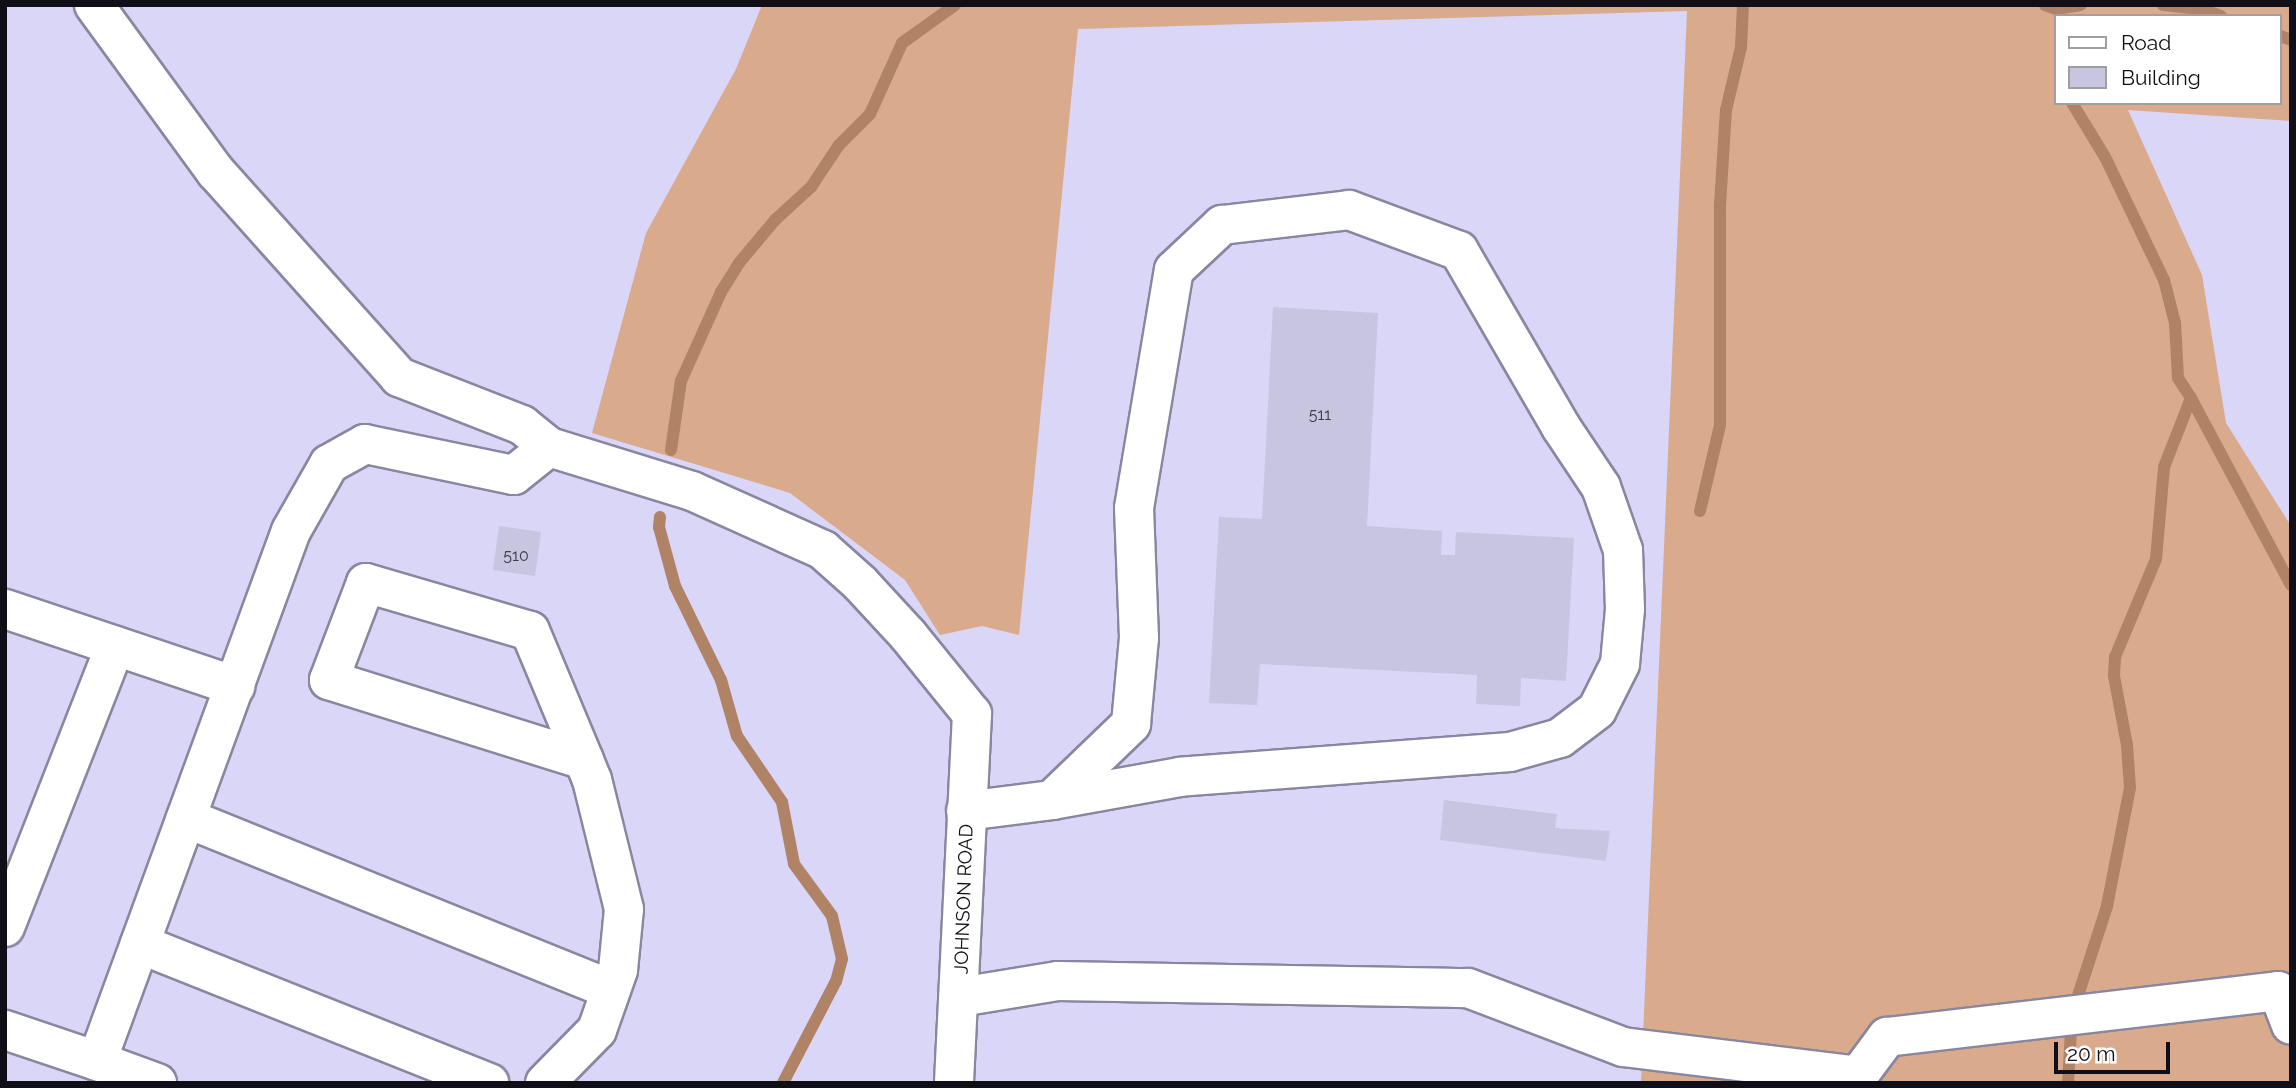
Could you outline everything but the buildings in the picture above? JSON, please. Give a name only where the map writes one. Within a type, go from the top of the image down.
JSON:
[{"type":"street","points":[[94,5],[216,172],[399,377],[522,425],[549,447],[514,475],[365,444],[329,464],[291,531],[97,1061]]},
{"type":"street","points":[[967,811],[1052,800],[1180,777],[1510,752],[1560,738],[1597,710],[1620,664],[1625,609],[1623,550],[1601,487],[1561,427],[1459,251],[1349,210],[1222,225],[1174,270],[1134,508],[1139,638],[1131,724],[1052,800]]},
{"type":"street","name":"JOHNSON ROAD","points":[[549,447],[692,491],[822,550],[860,583],[908,635],[972,715],[954,1083]]},
{"type":"street","points":[[545,1083],[597,1030],[618,970],[624,909],[592,780],[530,631],[366,583],[329,680],[583,760]]},
{"type":"street","points":[[5,609],[235,686]]},
{"type":"street","points":[[5,927],[115,646]]},
{"type":"street","points":[[186,818],[611,990]]},
{"type":"street","points":[[140,944],[489,1083]]},
{"type":"street","points":[[960,997],[1058,981],[1468,988],[1623,1047],[1859,1080],[1887,1037],[2278,991],[2291,1025]]},
{"type":"street","points":[[5,1030],[157,1083]]},
{"type":"shaded area","points":[[5,5],[2192,5],[2291,12],[2291,1083],[5,1083]]},
{"type":"shaded area","points":[[762,5],[2291,5],[2291,121],[2128,110],[2202,275],[2226,423],[2291,526],[2291,1083],[1641,1083],[1687,11],[1078,29],[1019,635],[982,626],[940,635],[905,580],[790,493],[592,433],[646,233],[736,69]]},
{"type":"waterway","points":[[671,450],[681,381],[721,292],[739,263],[775,220],[811,187],[839,145],[870,114],[902,43],[955,5]]},
{"type":"waterway","points":[[1700,511],[1720,425],[1720,205],[1726,110],[1741,47],[1743,5]]},
{"type":"waterway","points":[[2045,5],[2056,9],[2081,5]]},
{"type":"waterway","points":[[2163,5],[2201,9],[2215,14]]},
{"type":"waterway","points":[[2282,37],[2291,40]]},
{"type":"waterway","points":[[2068,1083],[2072,1014],[2107,906],[2130,788],[2127,745],[2114,676],[2115,657],[2156,559],[2164,467],[2191,398],[2178,378],[2175,323],[2164,280],[2105,157],[2073,105]]},
{"type":"waterway","points":[[2191,398],[2291,585]]},
{"type":"waterway","points":[[660,517],[659,527],[675,586],[721,680],[737,736],[782,802],[794,864],[832,916],[842,959],[836,981],[783,1083]]}]
